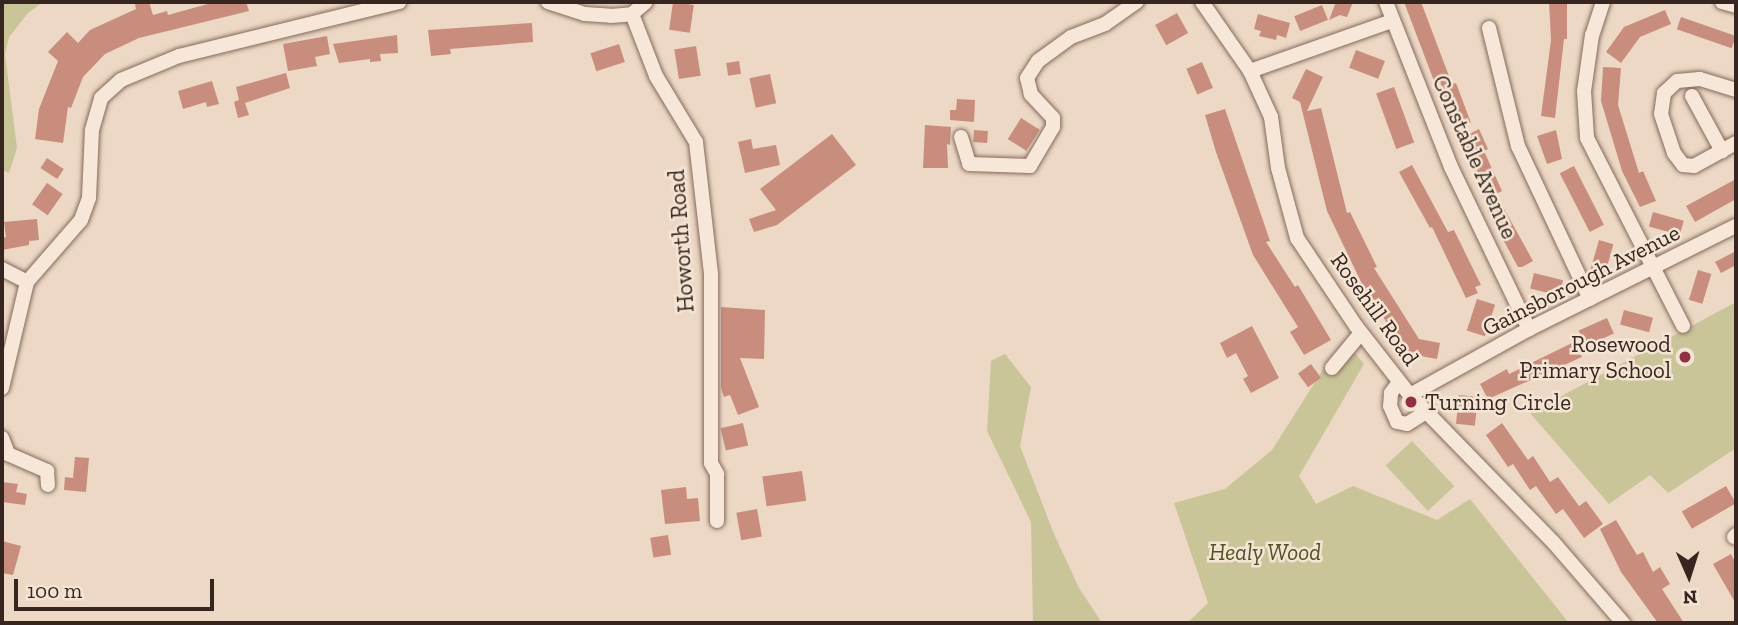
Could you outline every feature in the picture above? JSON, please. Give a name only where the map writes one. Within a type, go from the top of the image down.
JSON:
[{"type":"street","points":[[2,388],[27,282],[81,219],[89,198],[92,130],[101,98],[121,80],[179,55],[399,2]]},
{"type":"street","points":[[548,2],[585,14],[632,14],[646,2]]},
{"type":"street","points":[[961,137],[969,164],[1030,166],[1053,127],[1053,118],[1031,94],[1027,78],[1038,61],[1071,37],[1105,24],[1137,2]]},
{"type":"street","name":"Rosehill Road","points":[[1202,2],[1250,71],[1270,117],[1278,168],[1297,238],[1361,333],[1410,395],[1554,543],[1623,623]]},
{"type":"street","name":"Constable Avenue","points":[[1386,2],[1451,167],[1529,329]]},
{"type":"street","points":[[1603,2],[1591,35],[1584,91],[1587,138],[1683,326]]},
{"type":"street","points":[[1722,2],[1736,6]]},
{"type":"street","name":"Howorth Road","points":[[632,14],[656,76],[696,142],[711,274],[711,463],[717,474],[717,521]]},
{"type":"street","points":[[1250,71],[1392,20]]},
{"type":"street","points":[[1489,28],[1518,146],[1590,299]]},
{"type":"street","points":[[1736,90],[1689,78],[1677,81],[1664,93],[1662,123],[1674,153],[1683,165],[1694,166],[1736,143]]},
{"type":"street","points":[[1692,96],[1722,151]]},
{"type":"street","name":"Gainsborough Avenue","points":[[1410,395],[1529,329],[1736,226]]},
{"type":"street","points":[[2,270],[27,282]]},
{"type":"street","points":[[1332,368],[1361,333]]},
{"type":"street","points":[[1399,382],[1391,393],[1390,405],[1397,422],[1407,424],[1426,412]]},
{"type":"street","points":[[2,438],[8,454],[47,471],[48,485]]},
{"type":"green space","points":[[2,2],[43,2],[28,13],[9,37],[5,54],[17,148],[9,173],[2,170]]},
{"type":"green space","name":"Rosewood Primary School","points":[[1736,302],[1736,448],[1668,493],[1650,475],[1609,504],[1530,413]]},
{"type":"green space","name":"Healy Wood","points":[[1355,353],[1364,364],[1299,476],[1316,504],[1353,486],[1437,520],[1470,499],[1569,623],[1187,623],[1208,603],[1174,503],[1225,489],[1272,450],[1324,368]]},
{"type":"green space","points":[[1005,354],[1031,387],[1020,446],[1054,534],[1079,588],[1102,623],[1033,623],[1031,522],[987,431],[991,361]]},
{"type":"green space","points":[[1412,441],[1454,486],[1428,511],[1386,466]]},
{"type":"building","points":[[149,2],[153,15],[167,11],[168,15],[215,2],[246,2],[249,11],[139,38],[105,54],[83,77],[71,108],[68,107],[63,143],[35,139],[39,109],[58,61],[48,52],[67,32],[78,43],[90,30],[136,9],[135,4]]},
{"type":"building","points":[[673,2],[694,5],[690,33],[669,30]]},
{"type":"building","points":[[1336,2],[1353,2],[1347,17],[1340,15],[1329,20]]},
{"type":"building","points":[[1404,2],[1421,2],[1452,84],[1456,83],[1471,123],[1457,128],[1439,79],[1434,81]]},
{"type":"building","points":[[1549,2],[1567,2],[1567,39],[1564,39],[1555,118],[1541,116],[1551,40]]},
{"type":"building","points":[[1322,5],[1328,20],[1300,31],[1294,16]]},
{"type":"building","points":[[1665,10],[1671,24],[1640,37],[1621,63],[1606,52],[1624,27]]},
{"type":"building","points":[[1177,13],[1188,33],[1166,45],[1155,25]]},
{"type":"building","points":[[1258,14],[1290,23],[1286,38],[1277,35],[1276,40],[1259,36],[1261,31],[1254,29]]},
{"type":"building","points":[[1681,17],[1736,36],[1732,48],[1677,29]]},
{"type":"building","points":[[532,23],[533,42],[450,49],[451,54],[431,56],[428,30]]},
{"type":"building","points":[[397,35],[398,53],[380,54],[381,61],[370,62],[370,59],[339,63],[333,44]]},
{"type":"building","points":[[327,36],[330,54],[315,57],[317,66],[288,71],[283,44]]},
{"type":"building","points":[[619,44],[625,62],[596,71],[590,53]]},
{"type":"building","points":[[696,46],[701,76],[679,79],[674,49]]},
{"type":"building","points":[[1356,50],[1385,61],[1378,79],[1349,68]]},
{"type":"building","points":[[739,61],[741,74],[728,76],[726,63]]},
{"type":"building","points":[[1202,62],[1213,88],[1197,94],[1186,69]]},
{"type":"building","points":[[1603,67],[1621,68],[1618,105],[1639,173],[1643,171],[1656,201],[1640,207],[1622,171],[1601,101]]},
{"type":"building","points":[[1306,69],[1323,77],[1307,111],[1321,108],[1347,213],[1350,212],[1377,267],[1374,268],[1419,339],[1440,343],[1437,359],[1398,352],[1400,343],[1363,286],[1327,211],[1300,102],[1292,98]]},
{"type":"building","points":[[286,73],[290,88],[245,103],[249,115],[238,118],[234,102],[239,100],[236,87]]},
{"type":"building","points":[[770,74],[776,103],[756,108],[749,78]]},
{"type":"building","points":[[212,81],[219,104],[207,107],[206,102],[183,109],[178,91]]},
{"type":"building","points":[[1394,87],[1414,142],[1396,149],[1376,93]]},
{"type":"building","points":[[957,99],[975,100],[974,122],[950,120],[950,110],[956,110]]},
{"type":"building","points":[[1225,109],[1270,241],[1266,242],[1295,287],[1298,285],[1331,340],[1304,355],[1290,332],[1298,327],[1253,255],[1216,152],[1205,115]]},
{"type":"building","points":[[1021,118],[1040,130],[1026,151],[1008,139]]},
{"type":"building","points":[[925,125],[951,127],[950,145],[947,144],[948,168],[923,168]]},
{"type":"building","points":[[1479,129],[1488,149],[1484,151],[1502,191],[1496,194],[1533,261],[1522,267],[1518,267],[1487,210],[1492,208],[1460,139]]},
{"type":"building","points":[[974,130],[988,131],[987,143],[973,142]]},
{"type":"building","points":[[1556,130],[1562,159],[1547,164],[1537,136]]},
{"type":"building","points":[[832,134],[856,165],[777,225],[754,232],[749,219],[776,210],[760,189]]},
{"type":"building","points":[[751,139],[753,149],[776,145],[780,165],[745,173],[738,142]]},
{"type":"building","points":[[47,158],[64,169],[57,179],[40,168]]},
{"type":"building","points":[[1412,165],[1448,232],[1454,230],[1481,285],[1475,287],[1478,293],[1466,298],[1432,227],[1430,228],[1399,172]]},
{"type":"building","points":[[1574,166],[1604,225],[1590,232],[1560,173]]},
{"type":"building","points":[[1736,179],[1736,199],[1695,222],[1686,206]]},
{"type":"building","points":[[47,183],[63,194],[48,215],[32,204]]},
{"type":"building","points":[[1653,212],[1684,221],[1680,235],[1649,226]]},
{"type":"building","points":[[37,219],[39,240],[29,241],[29,245],[2,250],[2,238],[6,237],[4,222]]},
{"type":"building","points":[[1599,240],[1613,244],[1605,274],[1590,270]]},
{"type":"building","points":[[1736,251],[1736,265],[1721,273],[1715,262]]},
{"type":"building","points":[[1698,270],[1711,274],[1702,304],[1689,300]]},
{"type":"building","points":[[1534,273],[1563,280],[1559,296],[1530,289]]},
{"type":"building","points":[[1477,299],[1495,305],[1485,336],[1467,330]]},
{"type":"building","points":[[721,307],[765,310],[764,359],[740,358],[759,407],[738,415],[730,395],[724,397],[721,388]]},
{"type":"building","points":[[1624,310],[1653,318],[1649,332],[1620,324]]},
{"type":"building","points":[[1607,318],[1614,334],[1586,346],[1579,331]]},
{"type":"building","points":[[1252,326],[1279,378],[1251,393],[1243,379],[1248,376],[1236,353],[1227,358],[1220,343]]},
{"type":"building","points":[[1574,342],[1582,357],[1488,399],[1480,384],[1507,369],[1509,374]]},
{"type":"building","points":[[1311,364],[1321,378],[1308,387],[1298,373]]},
{"type":"building","points":[[1459,395],[1478,397],[1475,426],[1456,424]]},
{"type":"building","points":[[743,423],[748,445],[726,451],[721,428]]},
{"type":"building","points":[[1502,423],[1528,460],[1533,456],[1550,482],[1558,477],[1579,506],[1586,501],[1603,524],[1584,538],[1563,509],[1556,514],[1536,486],[1530,490],[1513,464],[1508,467],[1486,435]]},
{"type":"building","points":[[75,457],[89,458],[86,492],[64,490],[65,477],[73,478]]},
{"type":"building","points":[[802,471],[806,501],[767,506],[762,477]]},
{"type":"building","points":[[2,482],[18,484],[16,492],[27,494],[25,505],[2,502]]},
{"type":"building","points":[[1726,486],[1736,503],[1692,529],[1682,512]]},
{"type":"building","points":[[686,487],[687,499],[698,498],[700,521],[665,524],[661,490]]},
{"type":"building","points":[[757,509],[762,537],[741,540],[736,513]]},
{"type":"building","points":[[1616,520],[1637,555],[1643,552],[1653,572],[1660,567],[1670,584],[1662,589],[1684,623],[1658,623],[1621,572],[1600,529]]},
{"type":"building","points":[[668,535],[671,555],[653,558],[650,538]]},
{"type":"building","points":[[2,541],[21,546],[13,575],[2,573]]},
{"type":"building","points":[[1731,554],[1736,564],[1736,604],[1713,564]]},
{"type":"place","name":"Rosewood Primary School","points":[[1685,357]]},
{"type":"place","name":"Turning Circle","points":[[1411,402]]}]
